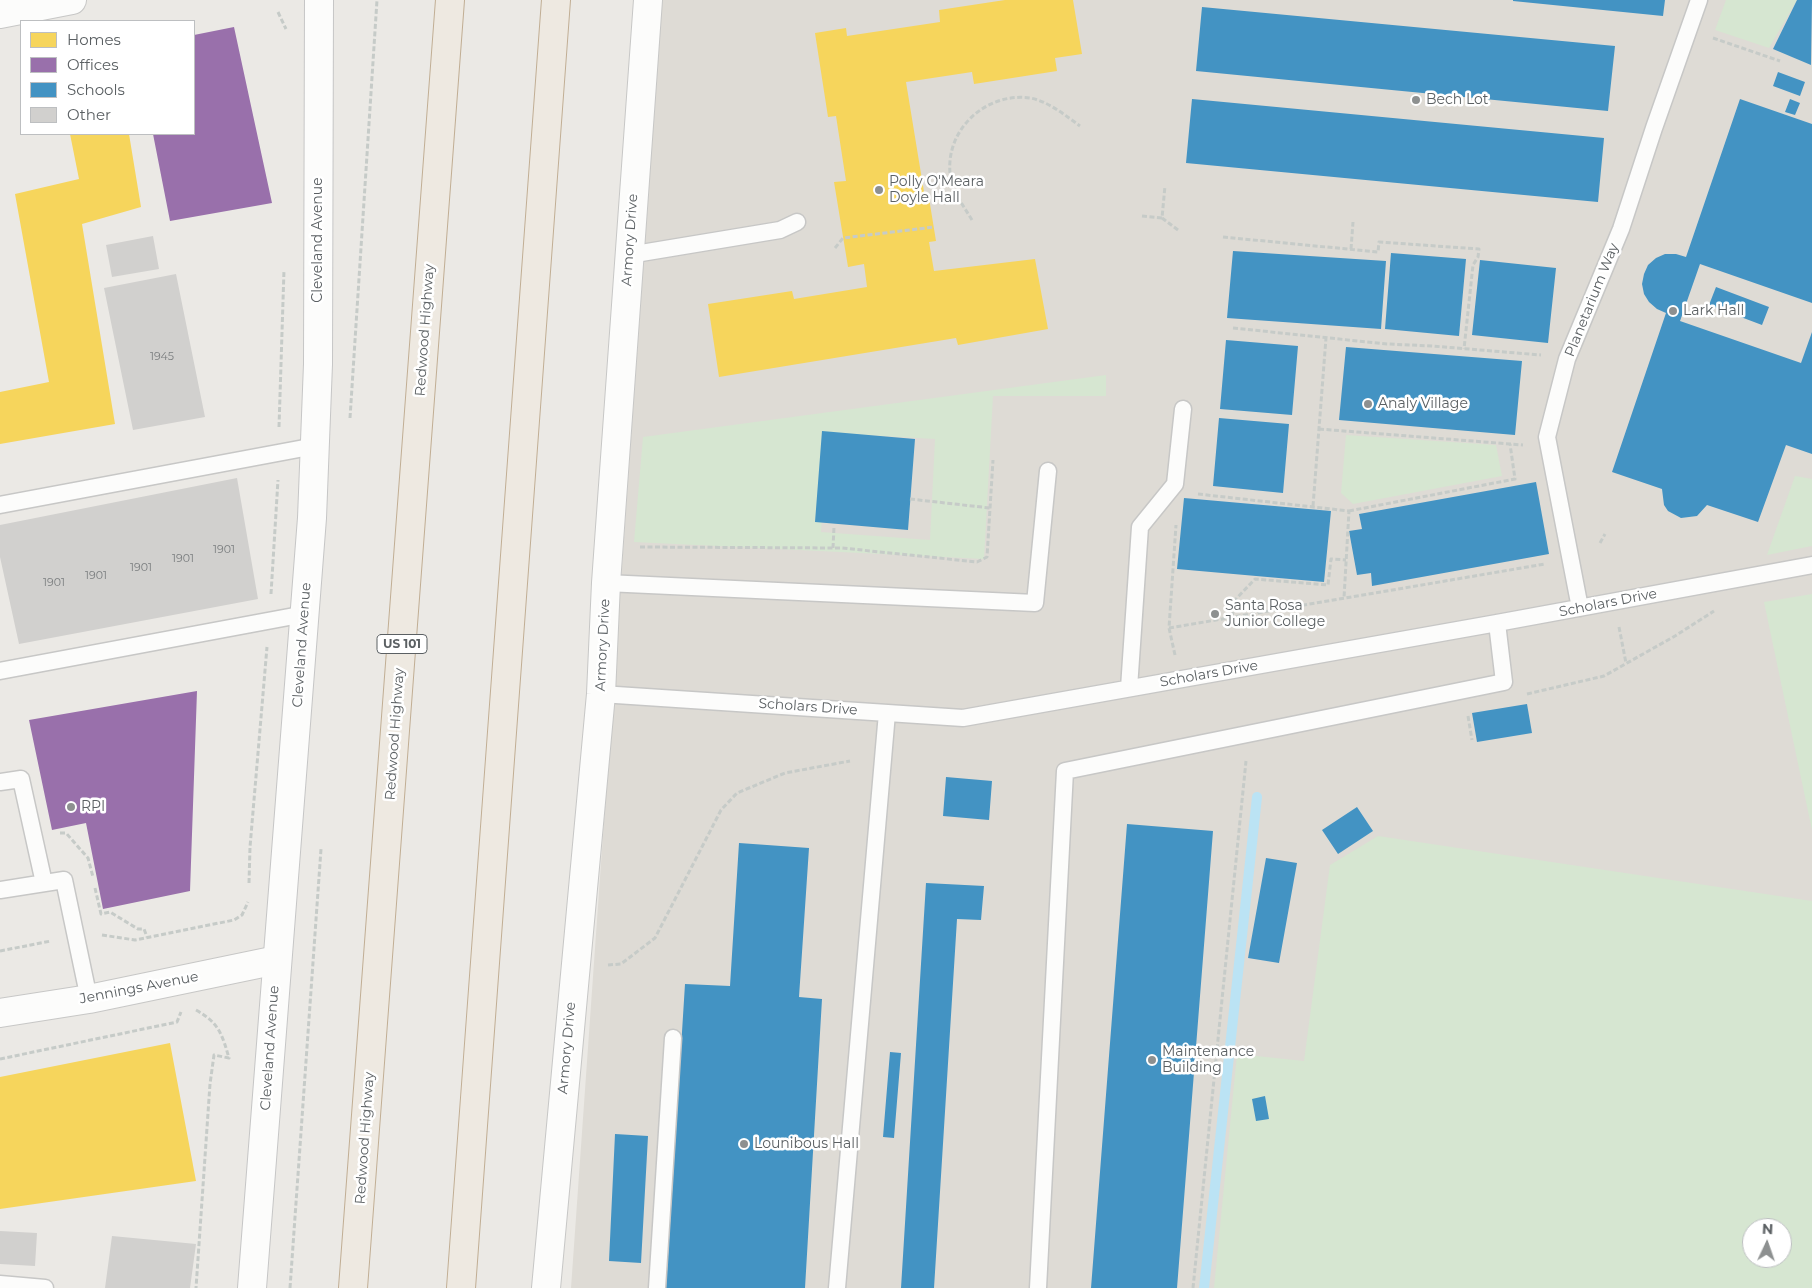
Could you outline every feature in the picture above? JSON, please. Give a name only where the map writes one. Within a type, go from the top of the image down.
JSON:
[{"type":"highway","name":"Redwood Highway","points":[[353,1288],[450,0]]},
{"type":"highway","points":[[461,1288],[556,0]]},
{"type":"street","points":[[0,14],[72,0]]},
{"type":"street","name":"Cleveland Avenue","points":[[252,1288],[305,614],[315,446],[318,354],[320,0]]},
{"type":"street","name":"Armory Drive","points":[[546,1288],[601,694],[606,583],[648,0]]},
{"type":"street","name":"Jennings Avenue","points":[[0,1013],[89,999],[277,960]]},
{"type":"lane","name":"Planetarium Way","points":[[1580,608],[1547,437],[1567,359],[1621,229],[1698,0]]},
{"type":"lane","points":[[629,255],[780,230],[797,222]]},
{"type":"lane","points":[[1129,688],[1140,527],[1175,484],[1183,409]]},
{"type":"lane","points":[[0,506],[315,446]]},
{"type":"lane","points":[[606,583],[1035,603],[1048,471]]},
{"type":"lane","name":"Scholars Drive","points":[[601,694],[963,718],[1812,565]]},
{"type":"lane","points":[[0,670],[305,614]]},
{"type":"lane","points":[[1038,1288],[1065,771],[1504,682],[1497,623]]},
{"type":"lane","points":[[837,1288],[887,713]]},
{"type":"lane","points":[[0,782],[21,779],[44,883]]},
{"type":"lane","points":[[0,890],[64,880],[89,999]]},
{"type":"lane","points":[[657,1288],[673,1038]]},
{"type":"lane","points":[[0,1284],[45,1288]]},
{"type":"path","points":[[278,12],[288,32]]},
{"type":"path","points":[[1708,36],[1780,61]]},
{"type":"path","points":[[972,220],[954,190],[950,172],[952,151],[958,133],[967,121],[982,107],[995,101],[1032,98],[1055,109],[1080,126]]},
{"type":"path","points":[[1162,218],[1165,186]]},
{"type":"path","points":[[1142,216],[1162,218],[1178,230]]},
{"type":"path","points":[[1350,250],[1353,222]]},
{"type":"path","points":[[835,248],[843,238],[934,227]]},
{"type":"path","points":[[1223,237],[1378,252],[1379,242],[1479,249],[1478,257],[1473,265],[1464,349]]},
{"type":"path","points":[[249,885],[250,847],[269,621],[278,453],[284,269]]},
{"type":"path","points":[[1233,328],[1387,344],[1567,359]]},
{"type":"path","points":[[1313,506],[1326,338]]},
{"type":"path","points":[[1319,429],[1549,447]]},
{"type":"path","points":[[1196,493],[1349,511],[1515,479],[1510,444]]},
{"type":"path","points":[[636,547],[833,548],[978,562],[987,557],[993,460]]},
{"type":"path","points":[[910,498],[990,508]]},
{"type":"path","points":[[1344,598],[1349,511]]},
{"type":"path","points":[[1177,515],[1169,628],[1571,560]]},
{"type":"path","points":[[833,548],[834,527]]},
{"type":"path","points":[[1600,543],[1605,534]]},
{"type":"path","points":[[1232,617],[1235,600],[1255,579],[1328,585],[1331,559],[1346,560]]},
{"type":"path","points":[[1521,696],[1604,676],[1717,610]]},
{"type":"path","points":[[1618,625],[1626,663]]},
{"type":"path","points":[[1193,1288],[1249,733]]},
{"type":"path","points":[[604,966],[620,964],[655,938],[721,810],[737,793],[785,773],[850,761]]},
{"type":"path","points":[[58,833],[66,833],[88,858],[101,914],[110,912],[138,929],[144,929],[147,937]]},
{"type":"path","points":[[0,950],[96,935],[135,940],[234,920],[242,915],[247,906],[249,894]]},
{"type":"path","points":[[0,1059],[177,1022],[182,1007]]},
{"type":"path","points":[[189,1008],[210,1019],[223,1036],[229,1058],[214,1054],[210,1084],[196,1288]]},
{"type":"shaded area","name":"Santa Rosa Junior College","points":[[662,0],[1812,0],[1812,1288],[571,1288]]},
{"type":"green space","points":[[1726,0],[1797,0],[1769,48],[1715,30]]},
{"type":"green space","points":[[1106,375],[1106,396],[993,396],[984,559],[634,542],[643,437]],"holes":[[[828,433],[935,439],[930,540],[821,532]]]},
{"type":"green space","points":[[1346,435],[1496,445],[1502,476],[1353,504],[1341,493]]},
{"type":"green space","points":[[1795,476],[1812,479],[1812,546],[1767,555]]},
{"type":"green space","points":[[1812,594],[1812,830],[1764,602]]},
{"type":"green space","points":[[1378,836],[1812,901],[1812,1288],[1214,1288],[1237,1054],[1304,1061],[1330,865]]},
{"type":"building: Homes","name":"Polly O'Meara Doyle Hall","points":[[1005,0],[1073,0],[1082,54],[1055,58],[1057,71],[974,84],[972,72],[906,82],[925,198],[929,198],[936,241],[929,242],[934,271],[1035,259],[1048,329],[958,345],[956,338],[719,377],[708,304],[792,291],[794,299],[867,287],[864,264],[848,267],[834,182],[846,181],[836,116],[828,117],[815,33],[846,28],[847,36],[940,22],[939,10]]},
{"type":"building: Homes","points":[[70,135],[129,135],[141,207],[82,224],[115,424],[0,444],[0,392],[49,382],[15,194],[79,179]]},
{"type":"building: Homes","points":[[170,1043],[196,1181],[0,1209],[0,1077]]},
{"type":"building: Offices","points":[[234,27],[272,203],[170,221],[153,135],[195,135],[195,35]]},
{"type":"building: Offices","points":[[197,691],[190,891],[103,909],[86,823],[52,830],[29,720]]},
{"type":"building: Schools","points":[[1513,0],[1665,0],[1663,16]]},
{"type":"building: Schools","points":[[1797,0],[1812,0],[1811,65],[1773,49]]},
{"type":"building: Schools","points":[[1202,7],[1615,46],[1608,111],[1196,71]]},
{"type":"building: Schools","points":[[1778,72],[1805,82],[1800,96],[1773,86]]},
{"type":"building: Schools","points":[[1192,99],[1604,138],[1598,202],[1186,163]]},
{"type":"building: Schools","name":"Lark Hall","points":[[1740,99],[1812,124],[1812,303],[1700,264],[1680,321],[1801,363],[1812,332],[1812,454],[1786,445],[1758,522],[1707,505],[1697,516],[1681,518],[1668,511],[1664,505],[1662,489],[1612,472],[1666,313],[1657,309],[1644,294],[1642,284],[1644,274],[1648,265],[1656,258],[1665,254],[1676,254],[1686,257]]},
{"type":"building: Schools","points":[[1790,99],[1800,103],[1795,115],[1785,112]]},
{"type":"building: Schools","points":[[1233,251],[1386,261],[1381,329],[1227,318]]},
{"type":"building: Schools","points":[[1391,253],[1466,259],[1459,336],[1385,329]]},
{"type":"building: Schools","points":[[1480,260],[1556,268],[1548,343],[1472,335]]},
{"type":"building: Schools","points":[[1716,287],[1769,307],[1762,325],[1709,305]]},
{"type":"building: Schools","points":[[1226,340],[1298,346],[1292,415],[1220,409]]},
{"type":"building: Schools","points":[[1346,347],[1522,361],[1515,435],[1339,420]]},
{"type":"building: Schools","points":[[1219,418],[1289,424],[1283,493],[1213,486]]},
{"type":"building: Schools","points":[[822,431],[915,439],[908,530],[815,522]]},
{"type":"building: Schools","points":[[1536,482],[1549,554],[1372,586],[1371,573],[1357,575],[1349,531],[1362,529],[1359,514]]},
{"type":"building: Schools","points":[[1184,498],[1331,511],[1324,582],[1177,569]]},
{"type":"building: Schools","points":[[1527,704],[1532,733],[1477,742],[1472,713]]},
{"type":"building: Schools","points":[[946,777],[992,781],[989,820],[943,816]]},
{"type":"building: Schools","points":[[1357,807],[1373,831],[1338,854],[1322,830]]},
{"type":"building: Schools","name":"Maintenance Building","points":[[1127,824],[1213,831],[1177,1288],[1091,1288]]},
{"type":"building: Schools","name":"Lounibous Hall","points":[[739,843],[809,848],[799,997],[822,999],[805,1288],[666,1288],[685,984],[730,986]]},
{"type":"building: Schools","points":[[1266,858],[1297,863],[1279,963],[1248,958]]},
{"type":"building: Schools","points":[[926,883],[984,886],[981,920],[957,919],[934,1288],[901,1288]]},
{"type":"building: Schools","points":[[890,1052],[901,1053],[894,1138],[883,1137]]},
{"type":"building: Schools","points":[[1265,1096],[1269,1119],[1256,1121],[1252,1099]]},
{"type":"building: Schools","points":[[615,1134],[648,1136],[641,1263],[609,1261]]},
{"type":"building: Other","points":[[153,236],[159,269],[112,277],[106,245]]},
{"type":"building: Other","points":[[176,274],[205,417],[133,430],[104,288]]},
{"type":"building: Other","points":[[237,478],[258,599],[19,644],[0,557],[0,525]]},
{"type":"building: Other","points":[[0,1231],[37,1233],[35,1266],[0,1264]]},
{"type":"building: Other","points":[[112,1236],[196,1244],[190,1288],[105,1288]]},
{"type":"waterway","points":[[1204,1288],[1257,797]]},
{"type":"place","name":"Bech Lot","points":[[1416,100]]},
{"type":"place","name":"Polly O'Meara Doyle Hall","points":[[879,190]]},
{"type":"place","name":"Lark Hall","points":[[1673,311]]},
{"type":"place","name":"Analy Village","points":[[1368,404]]},
{"type":"place","name":"Santa Rosa Junior College","points":[[1215,614]]},
{"type":"place","name":"RPI","points":[[71,807]]},
{"type":"place","name":"Maintenance Building","points":[[1152,1060]]},
{"type":"place","name":"Lounibous Hall","points":[[744,1144]]}]
